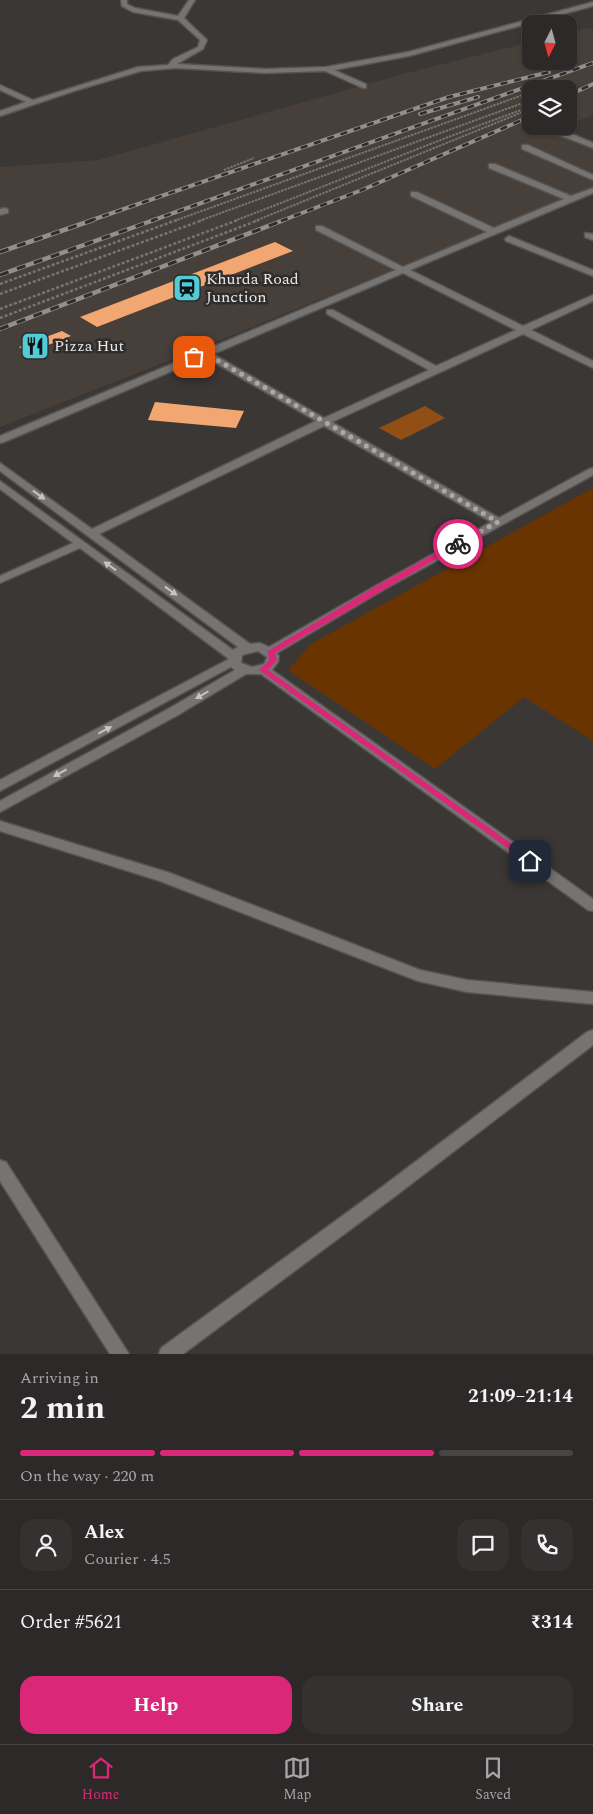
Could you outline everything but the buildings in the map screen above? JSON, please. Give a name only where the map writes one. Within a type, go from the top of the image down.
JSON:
[{"type":"street","points":[[124,0],[124,5],[133,10],[180,18],[204,40],[204,44],[195,52],[176,61],[171,66]]},
{"type":"street","points":[[180,18],[186,12],[192,0]]},
{"type":"street","points":[[0,114],[118,74],[141,69],[171,66],[265,70],[326,69],[409,54],[593,4]]},
{"type":"street","points":[[326,69],[363,86]]},
{"type":"street","points":[[0,87],[33,103]]},
{"type":"street","points":[[567,135],[593,146]]},
{"type":"street","points":[[525,148],[593,178]]},
{"type":"street","points":[[492,166],[571,199]]},
{"type":"street","points":[[0,440],[593,190]]},
{"type":"street","points":[[414,194],[493,232]]},
{"type":"street","points":[[319,228],[593,364]]},
{"type":"street","points":[[509,239],[593,273]]},
{"type":"street","points":[[92,533],[323,422],[593,298]]},
{"type":"street","points":[[330,312],[436,370]]},
{"type":"street","points":[[205,353],[498,522]]},
{"type":"street","points":[[0,466],[247,648]]},
{"type":"street","points":[[270,652],[380,586],[593,471]]},
{"type":"street","points":[[0,484],[234,658],[236,664],[244,670]]},
{"type":"street","points":[[0,580],[80,544]]},
{"type":"street","points":[[0,786],[234,658],[241,650],[260,647],[270,652],[273,660],[263,670]]},
{"type":"street","points":[[0,807],[244,670],[263,670],[593,906]]},
{"type":"street","points":[[0,826],[165,877],[433,980],[466,986],[593,998]]},
{"type":"street","points":[[168,1354],[388,1192],[593,1036]]},
{"type":"street","points":[[0,1167],[120,1354]]},
{"type":"path","points":[[0,284],[522,95]]},
{"type":"path","points":[[0,294],[522,103]]},
{"type":"path","points":[[0,309],[331,185],[454,134],[528,108],[530,109],[425,155],[299,205],[0,318]]},
{"type":"path","points":[[224,170],[254,158]]},
{"type":"shaded area","name":"Khurda Road Junction","points":[[593,29],[593,115],[577,121],[577,80],[522,80],[522,135],[564,135],[593,146],[593,188],[196,350],[0,427],[0,167],[98,160],[403,74],[522,44],[522,70],[578,70],[578,30]]},
{"type":"shaded area","points":[[425,406],[445,418],[401,440],[379,428]]},
{"type":"shaded area","points":[[593,488],[593,741],[524,697],[435,769],[288,670],[311,644]]},
{"type":"railway","points":[[151,221],[593,63]]},
{"type":"railway","points":[[89,221],[449,97],[549,72]]},
{"type":"railway","points":[[577,91],[593,84]]},
{"type":"railway","points":[[420,114],[478,97]]},
{"type":"railway","points":[[281,221],[362,190],[522,120]]},
{"type":"railway","points":[[0,252],[93,220]]},
{"type":"railway","points":[[0,275],[154,220]]},
{"type":"railway","points":[[0,329],[284,220]]},
{"type":"way so far","points":[[194,357],[205,353],[498,522],[458,544]]},
{"type":"place","name":"Khurda Road Junction","points":[[187,288]]},
{"type":"place","name":"Pizza Hut","points":[[35,346]]},
{"type":"route","points":[[458,544],[380,586],[270,652],[273,656],[272,664],[263,670],[530,861]]}]
